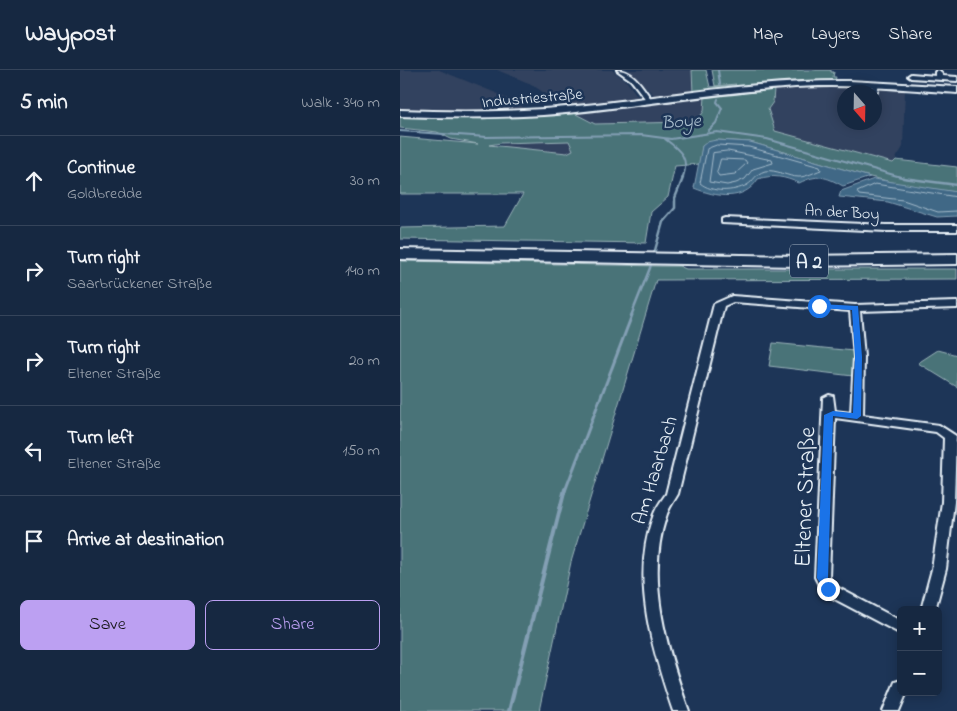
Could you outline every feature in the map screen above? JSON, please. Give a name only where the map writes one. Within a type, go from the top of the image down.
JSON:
[{"type":"highway","name":"A 2","points":[[400,244],[611,253],[957,259]]},
{"type":"highway","name":"A 2","points":[[662,254],[957,249]]},
{"type":"highway","name":"A 2","points":[[400,254],[611,253]]},
{"type":"street","points":[[620,70],[633,79],[649,100]]},
{"type":"street","points":[[938,70],[940,78]]},
{"type":"street","points":[[911,76],[957,79]]},
{"type":"street","name":"Industriestraße","points":[[400,113],[472,117],[538,112],[786,85],[837,87]]},
{"type":"street","name":"Industriestraße","points":[[882,89],[957,90]]},
{"type":"street","name":"An der Boy","points":[[725,221],[886,228],[957,228]]},
{"type":"street","name":"Am Haarbach","points":[[682,711],[668,675],[656,625],[650,578],[656,521],[661,507],[672,494],[718,306],[722,301],[732,299],[855,308]]},
{"type":"street","points":[[857,416],[859,357],[855,308],[957,305]]},
{"type":"street","name":"Eltener Straße","points":[[829,398],[822,578],[828,589],[897,626]]},
{"type":"street","name":"Eltener Straße","points":[[829,414],[857,416],[939,428],[950,436],[950,472],[945,521],[939,568],[929,606]]},
{"type":"street","points":[[891,711],[897,696]]},
{"type":"shaded area","points":[[400,70],[439,70],[496,93],[530,110],[444,113],[400,110]]},
{"type":"shaded area","points":[[497,70],[612,70],[627,82],[639,98],[565,107],[531,84]]},
{"type":"shaded area","points":[[628,70],[692,70],[693,93],[655,96]]},
{"type":"shaded area","points":[[837,86],[837,130],[882,130],[882,88],[905,89],[903,147],[893,163],[775,131],[768,109],[773,102],[774,89]]},
{"type":"shaded area","points":[[705,96],[704,111],[698,120],[689,122],[595,124],[570,111]]},
{"type":"shaded area","points":[[569,141],[573,150],[567,153],[513,152],[500,144]]},
{"type":"green space","points":[[692,70],[706,70],[710,87],[736,84],[715,86],[712,70],[831,70],[831,72],[834,72],[833,77],[836,77],[835,81],[778,83],[693,93]]},
{"type":"green space","points":[[774,89],[773,102],[768,109],[775,131],[893,163],[896,160],[957,167],[957,192],[918,188],[870,177],[750,142],[716,140],[702,146],[700,164],[675,166],[668,197],[651,212],[646,243],[400,239],[400,228],[505,226],[523,194],[400,194],[400,137],[478,144],[451,139],[437,132],[400,128],[400,116],[483,119],[570,111],[595,124],[689,122],[698,120],[704,111],[705,96]],"holes":[[[569,141],[573,150],[567,153],[489,145]]]},
{"type":"green space","points":[[400,261],[679,266],[686,269],[957,269],[957,279],[656,280],[571,562],[539,711],[400,711]]},
{"type":"green space","points":[[773,343],[854,351],[853,376],[769,366]]},
{"type":"green space","points":[[938,350],[957,355],[957,387],[918,363]]},
{"type":"water","points":[[716,140],[750,142],[870,177],[843,186],[821,177],[811,178],[799,183],[774,176],[758,179],[745,191],[737,194],[711,194],[694,188],[702,146],[707,142]]},
{"type":"water","points":[[874,179],[957,192],[957,216],[937,217],[888,202],[839,197],[841,191]]},
{"type":"waterway","points":[[718,70],[720,84]]},
{"type":"waterway","points":[[708,131],[716,123],[722,108],[717,102],[718,99]]},
{"type":"waterway","name":"Boye","points":[[400,131],[487,137],[641,135],[671,139],[717,132],[767,139],[906,178]]},
{"type":"waterway","points":[[665,139],[679,151],[685,160],[682,179]]},
{"type":"waterway","points":[[631,316],[650,268],[663,222],[675,208],[675,198],[683,178]]},
{"type":"waterway","name":"Boye","points":[[906,178],[957,185]]},
{"type":"waterway","points":[[565,491],[632,315]]},
{"type":"waterway","points":[[509,711],[565,489]]},
{"type":"route","points":[[819,306],[855,308],[859,357],[857,416],[829,414],[822,578],[828,589]]}]
